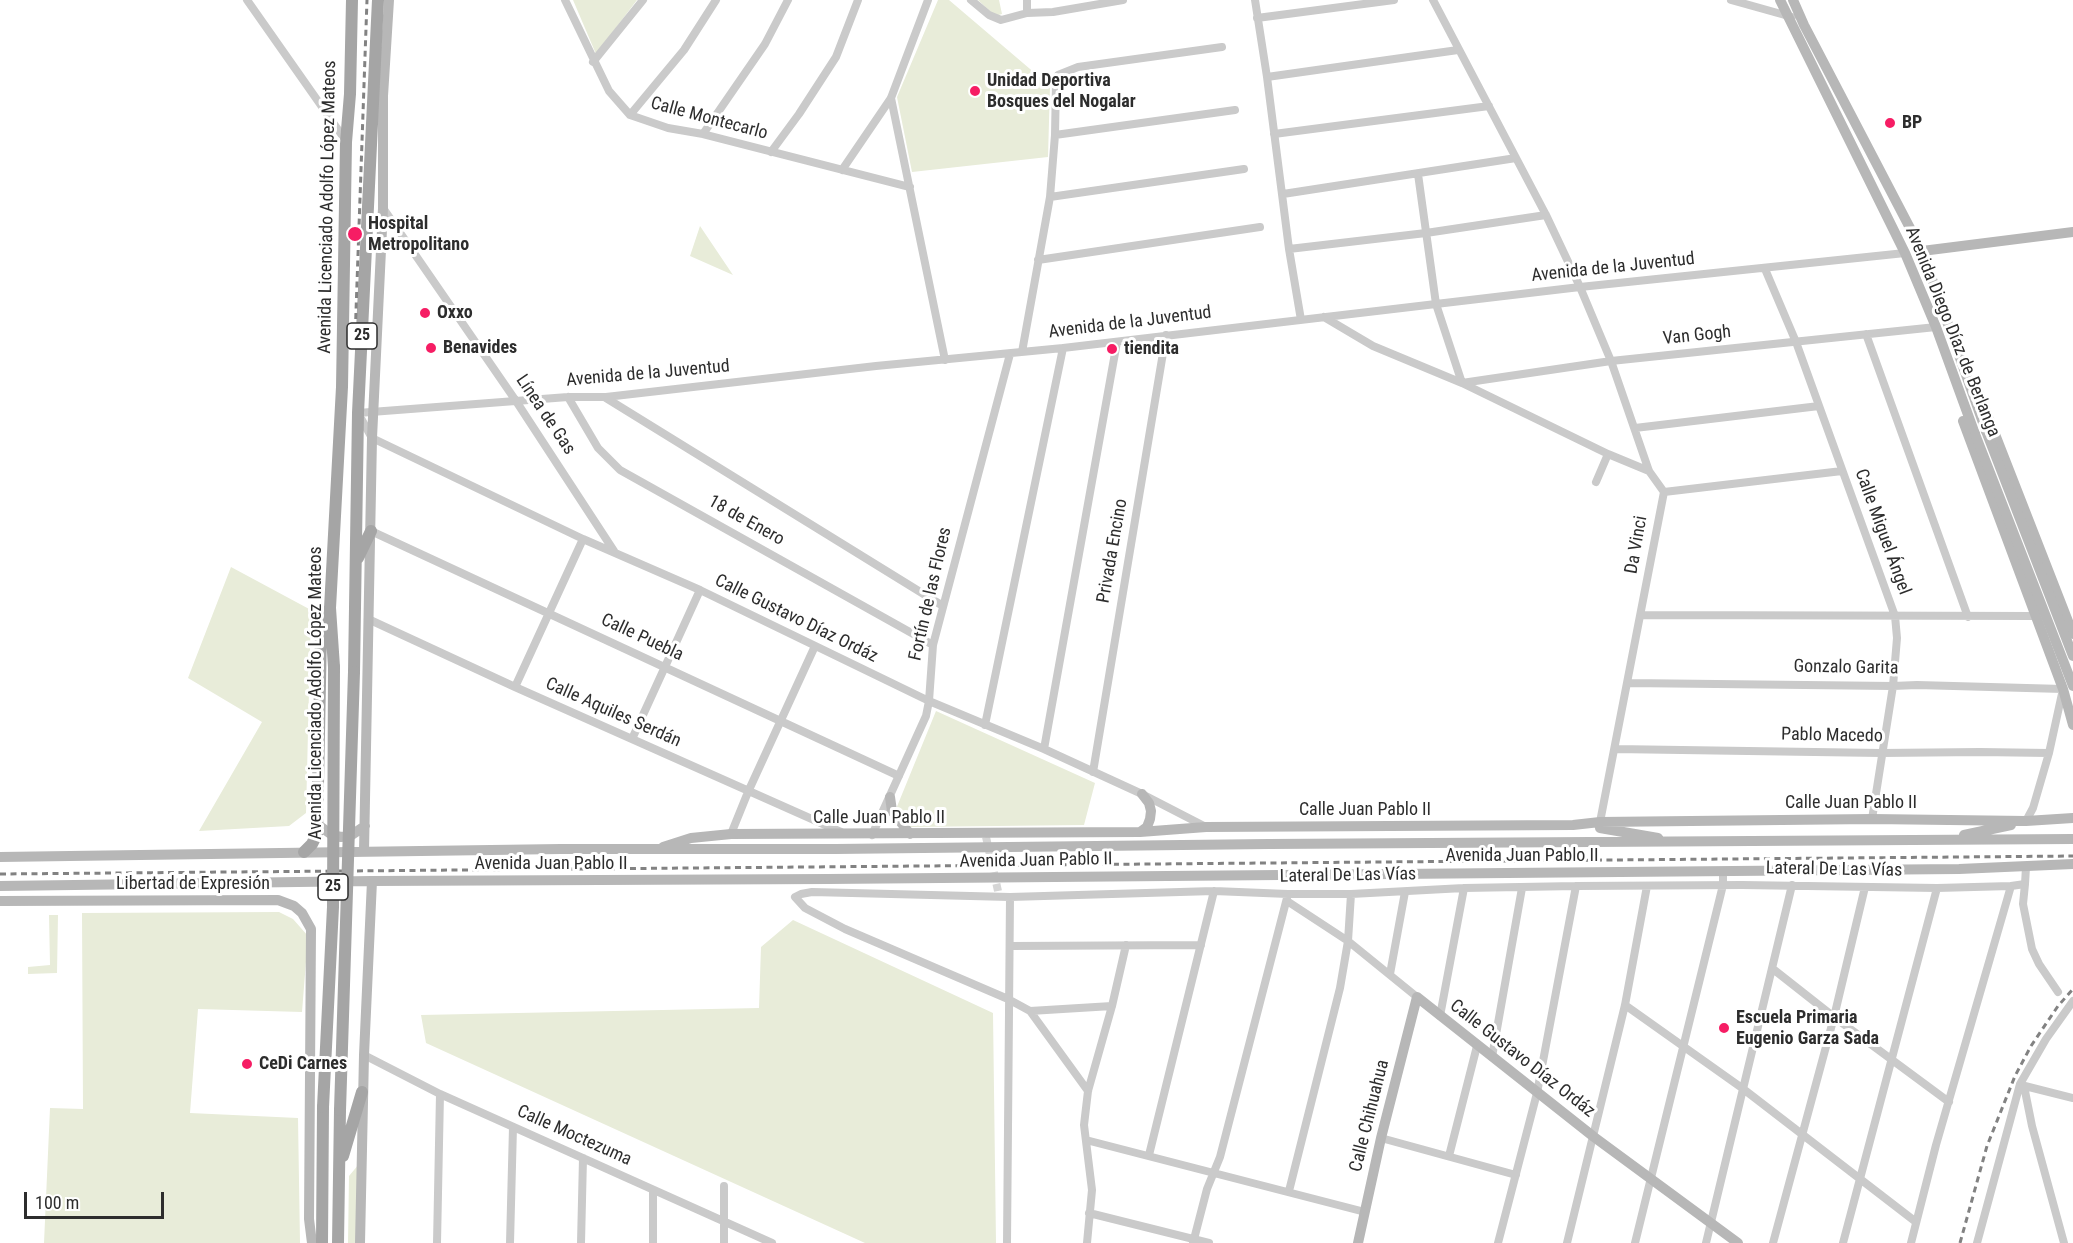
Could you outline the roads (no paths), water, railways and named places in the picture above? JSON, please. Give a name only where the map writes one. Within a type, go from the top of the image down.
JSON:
[{"type":"main road","name":"Avenida Licenciado Adolfo López Mateos","points":[[322,1243],[323,1107],[333,907],[334,667],[330,608],[342,387],[346,142],[350,94],[352,0]]},
{"type":"main road","name":"Avenida Licenciado Adolfo López Mateos","points":[[338,1243],[338,1172],[354,672],[358,413],[378,0]]},
{"type":"main road","points":[[364,851],[372,438],[383,208],[383,96],[389,0]]},
{"type":"main road","name":"Avenida Diego Díaz de Berlanga","points":[[1780,0],[1905,253],[1953,374],[2073,656]]},
{"type":"main road","name":"Avenida Diego Díaz de Berlanga","points":[[1793,0],[1922,250],[1965,372],[1980,433],[2071,684]]},
{"type":"main road","points":[[1922,250],[2073,232]]},
{"type":"main road","points":[[1965,372],[1981,395],[2073,636],[2062,650],[2048,649]]},
{"type":"main road","points":[[1953,374],[1955,394],[1968,437],[2034,616],[2048,649],[2071,684],[2073,725]]},
{"type":"main road","points":[[356,561],[371,531]]},
{"type":"main road","points":[[304,852],[315,840],[317,824],[321,632],[324,617],[330,608]]},
{"type":"main road","points":[[1140,832],[1147,827],[1151,811],[1149,803],[1142,794]]},
{"type":"main road","points":[[890,797],[892,811],[910,834]]},
{"type":"main road","name":"Calle Juan Pablo II","points":[[659,848],[691,838],[731,834],[986,836],[1140,832],[1206,827],[1572,825],[1600,822],[1872,819],[2026,821],[2073,818]]},
{"type":"main road","points":[[1953,839],[2026,821]]},
{"type":"main road","points":[[317,824],[332,835],[341,837],[350,836],[365,826]]},
{"type":"main road","points":[[1572,825],[1679,842]]},
{"type":"main road","name":"Avenida Juan Pablo II","points":[[0,857],[659,848],[2073,839]]},
{"type":"main road","name":"Avenida Juan Pablo II","points":[[0,886],[372,881],[1947,870],[2073,864]]},
{"type":"main road","points":[[360,1243],[362,1092],[372,881]]},
{"type":"main road","points":[[30,900],[112,886]]},
{"type":"main road","name":"Libertad de Expresión","points":[[0,901],[278,900],[294,906],[302,913],[311,929],[309,1219],[312,1243]]},
{"type":"main road","name":"Calle Gustavo Díaz Ordáz","points":[[1417,997],[1594,1137],[1738,1243]]},
{"type":"main road","name":"Calle Chihuahua","points":[[1358,1243],[1381,1138],[1417,997]]},
{"type":"main road","points":[[338,1172],[362,1092]]},
{"type":"street","points":[[247,0],[346,142]]},
{"type":"street","name":"Calle Montecarlo","points":[[565,0],[609,91],[630,115],[668,128],[703,134],[910,187]]},
{"type":"street","points":[[593,62],[643,0]]},
{"type":"street","points":[[630,115],[684,50],[716,0]]},
{"type":"street","points":[[703,134],[765,44],[788,0]]},
{"type":"street","points":[[771,152],[836,57],[858,0]]},
{"type":"street","points":[[842,170],[891,98],[928,0]]},
{"type":"street","points":[[971,0],[989,15],[1001,20],[1027,13],[1053,12],[1081,3],[1123,0]]},
{"type":"street","points":[[1027,0],[1027,13]]},
{"type":"street","points":[[1255,0],[1301,320]]},
{"type":"street","points":[[1257,18],[1394,0]]},
{"type":"street","points":[[1432,0],[1546,215],[1580,287],[1611,361],[1648,471],[1664,492],[1842,471]]},
{"type":"street","points":[[1731,0],[1802,20]]},
{"type":"street","points":[[1022,352],[1050,197],[1058,75],[1078,67],[1222,47]]},
{"type":"street","points":[[1267,77],[1458,50]]},
{"type":"street","points":[[891,98],[945,360]]},
{"type":"street","points":[[1274,134],[1489,106]]},
{"type":"street","points":[[1055,135],[1235,110]]},
{"type":"street","points":[[1282,194],[1516,158]]},
{"type":"street","points":[[1050,197],[1244,169]]},
{"type":"street","points":[[1418,174],[1436,304],[1462,383]]},
{"type":"street","name":"Línea de Gas","points":[[383,208],[516,401],[615,552]]},
{"type":"street","points":[[1289,249],[1426,233],[1546,215]]},
{"type":"street","points":[[1038,260],[1260,227]]},
{"type":"street","name":"Avenida de la Juventud","points":[[358,413],[568,397],[606,397],[1118,342],[1580,287],[1905,253]]},
{"type":"street","name":"Calle Miguel Ángel","points":[[1765,268],[1796,342],[1895,616],[1897,628],[1893,686],[1872,819]]},
{"type":"street","points":[[1324,317],[1373,346],[1462,383],[1648,471]]},
{"type":"street","name":"Van Gogh","points":[[1462,383],[1611,361],[1936,327]]},
{"type":"street","points":[[1866,334],[1968,617]]},
{"type":"street","name":"Privada Encino","points":[[1093,772],[1166,335]]},
{"type":"street","points":[[1044,749],[1118,342]]},
{"type":"street","points":[[985,725],[1063,348]]},
{"type":"street","name":"Fortín de las Flores","points":[[872,835],[926,716],[933,645],[1010,354]]},
{"type":"street","name":"18 de Enero","points":[[568,397],[598,448],[629,476],[933,645]]},
{"type":"street","points":[[606,397],[943,606]]},
{"type":"street","points":[[1635,429],[1819,406]]},
{"type":"street","points":[[358,413],[372,438]]},
{"type":"street","name":"Calle Gustavo Díaz Ordáz","points":[[372,438],[929,701],[1044,749],[1142,794],[1206,827]]},
{"type":"street","points":[[1596,482],[1608,454]]},
{"type":"street","name":"Da Vinci","points":[[1600,822],[1664,492]]},
{"type":"street","name":"Calle Puebla","points":[[371,531],[899,776]]},
{"type":"street","points":[[515,687],[582,539]]},
{"type":"street","points":[[632,739],[699,591]]},
{"type":"street","points":[[1641,615],[2034,616]]},
{"type":"street","name":"Calle Aquiles Serdán","points":[[368,619],[846,835]]},
{"type":"street","points":[[731,834],[815,646]]},
{"type":"street","name":"Gonzalo Garita","points":[[1628,683],[1893,686],[2071,684]]},
{"type":"street","points":[[2026,821],[2033,808],[2071,684]]},
{"type":"street","name":"Pablo Macedo","points":[[1614,749],[2049,753]]},
{"type":"street","points":[[2026,867],[2023,904],[2032,949],[2058,992]]},
{"type":"street","points":[[1635,1243],[1723,885],[1723,871]]},
{"type":"street","name":"Lateral De Las Vías","points":[[1008,999],[845,929],[805,908],[795,897],[812,892],[999,893],[1010,897],[1214,891],[1288,898],[1464,888],[1792,885],[1937,888],[2025,884]]},
{"type":"street","points":[[1706,1243],[1792,885]]},
{"type":"street","points":[[1498,1243],[1537,1093],[1576,886]]},
{"type":"street","points":[[1567,1243],[1625,1005],[1647,886]]},
{"type":"street","points":[[1911,1243],[1949,1102],[2012,886]]},
{"type":"street","points":[[1773,1243],[1834,1017],[1865,887]]},
{"type":"street","points":[[1440,1016],[1464,888]]},
{"type":"street","points":[[1492,1057],[1522,888]]},
{"type":"street","points":[[1843,1243],[1937,888]]},
{"type":"street","points":[[1149,1155],[1214,891]]},
{"type":"street","points":[[1390,975],[1405,892]]},
{"type":"street","points":[[1289,1191],[1340,988],[1348,941],[1351,894]]},
{"type":"street","points":[[1007,1243],[1010,897]]},
{"type":"street","points":[[1194,1241],[1213,1172],[1220,1157],[1288,898]]},
{"type":"street","name":"Calle Gustavo Díaz Ordáz","points":[[1288,898],[1348,941],[1417,997]]},
{"type":"street","points":[[1087,1243],[1092,1190],[1084,1125],[1088,1091],[1112,1006],[1126,945]]},
{"type":"street","points":[[1011,946],[1201,945]]},
{"type":"street","points":[[1773,969],[1949,1102]]},
{"type":"street","points":[[1008,999],[1029,1011],[1088,1091]]},
{"type":"street","points":[[1625,1005],[1742,1088],[1916,1222]]},
{"type":"street","points":[[1029,1011],[1112,1006]]},
{"type":"street","points":[[1977,1243],[2022,1085],[2046,1039],[2072,1006]]},
{"type":"street","points":[[1449,1156],[1477,1046]]},
{"type":"street","name":"Calle Moctezuma","points":[[364,1055],[440,1094],[772,1243]]},
{"type":"street","points":[[2022,1085],[2073,1098]]},
{"type":"street","points":[[2022,1085],[2064,1243]]},
{"type":"street","points":[[437,1243],[440,1094]]},
{"type":"street","points":[[510,1243],[513,1127]]},
{"type":"street","points":[[1381,1138],[1516,1175]]},
{"type":"street","points":[[1086,1140],[1365,1212]]},
{"type":"street","points":[[581,1243],[583,1158]]},
{"type":"street","points":[[724,1186],[724,1243]]},
{"type":"street","points":[[653,1190],[653,1243]]},
{"type":"street","points":[[1089,1213],[1209,1243]]},
{"type":"tunnel","points":[[986,837],[998,891]]},
{"type":"railway","points":[[355,340],[367,0]]},
{"type":"railway","points":[[0,874],[2073,856]]},
{"type":"railway","points":[[1960,1243],[1987,1146],[2015,1076],[2031,1046],[2058,1006],[2073,989]]},
{"type":"place","name":"Unidad Deportiva Bosques del Nogalar","points":[[975,91]]},
{"type":"place","name":"BP","points":[[1890,123]]},
{"type":"place","name":"Hospital Metropolitano","points":[[355,234]]},
{"type":"place","name":"Oxxo","points":[[425,313]]},
{"type":"place","name":"Benavides","points":[[431,348]]},
{"type":"place","name":"tiendita","points":[[1112,349]]},
{"type":"place","name":"Escuela Primaria Eugenio Garza Sada","points":[[1724,1028]]},
{"type":"place","name":"CeDi Carnes","points":[[247,1064]]}]
